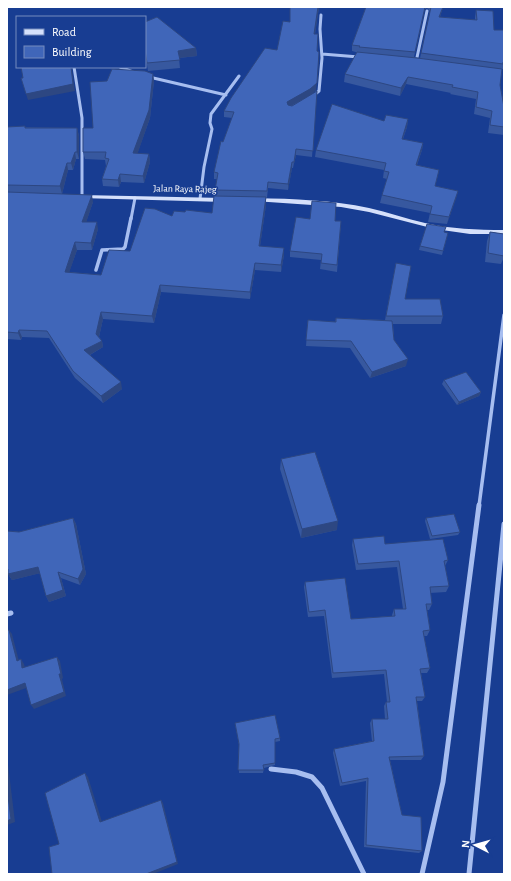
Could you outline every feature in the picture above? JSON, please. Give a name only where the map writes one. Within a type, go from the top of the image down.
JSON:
[{"type":"main road","name":"Jalan Raya Rajeg","points":[[74,197],[228,200]]},
{"type":"main road","points":[[251,200],[313,202],[346,206],[370,210],[413,223],[455,229],[504,232]]},
{"type":"street","points":[[416,62],[427,11]]},
{"type":"street","points":[[311,98],[319,91],[322,54],[318,23],[321,15]]},
{"type":"street","points":[[322,54],[362,57]]},
{"type":"street","points":[[408,62],[423,63]]},
{"type":"street","points":[[74,68],[82,118],[82,197]]},
{"type":"street","points":[[122,68],[135,73]]},
{"type":"street","points":[[200,199],[204,168],[212,129],[210,122],[211,114],[239,76]]},
{"type":"street","points":[[147,77],[226,95]]},
{"type":"street","points":[[96,270],[102,250],[123,249],[125,246],[135,198]]},
{"type":"street","points":[[422,874],[444,774],[471,556],[504,315]]},
{"type":"street","points":[[469,874],[504,524]]},
{"type":"street","points":[[271,769],[296,772],[312,777],[322,788],[364,874]]},
{"type":"building","points":[[290,7],[318,7],[314,34],[318,34],[317,51],[319,52],[317,83],[310,89],[287,102],[288,105],[292,106],[317,91],[313,151],[296,149],[288,184],[268,182],[267,191],[215,190],[218,173],[214,172],[221,141],[223,142],[234,112],[224,111],[231,98],[265,48],[277,50],[283,21],[290,22]]},
{"type":"building","points":[[366,7],[425,7],[415,52],[359,47],[360,46],[352,45]]},
{"type":"building","points":[[431,7],[443,7],[439,17],[477,20],[476,10],[493,11],[494,30],[504,30],[503,64],[421,53]]},
{"type":"building","points":[[157,17],[196,48],[178,51],[180,60],[147,63],[146,22]]},
{"type":"building","points":[[357,52],[502,69],[500,85],[504,107],[504,127],[490,125],[492,111],[476,107],[478,92],[452,87],[453,85],[408,77],[401,88],[345,74]]},
{"type":"building","points":[[21,68],[71,68],[73,84],[26,94],[21,78],[23,78]]},
{"type":"building","points":[[112,69],[145,71],[153,74],[149,110],[133,153],[149,154],[143,176],[120,174],[118,180],[102,179],[109,159],[105,158],[106,152],[83,152],[83,128],[93,128],[90,82],[107,81]]},
{"type":"building","points":[[332,104],[384,121],[386,115],[408,119],[402,139],[423,143],[416,165],[439,170],[435,186],[458,191],[449,217],[430,214],[432,206],[382,195],[389,172],[384,171],[386,163],[316,150]]},
{"type":"building","points":[[25,126],[25,128],[77,128],[77,152],[75,152],[71,163],[67,163],[60,186],[7,185],[7,127]]},
{"type":"building","points":[[7,192],[92,195],[82,222],[97,222],[91,243],[75,242],[65,272],[101,275],[109,250],[130,251],[145,208],[155,209],[172,216],[174,211],[185,212],[186,210],[212,213],[214,196],[266,197],[259,246],[284,248],[281,265],[255,263],[250,292],[160,285],[152,316],[101,312],[96,334],[102,341],[84,350],[121,382],[101,396],[73,371],[47,331],[19,330],[18,333],[7,332]]},
{"type":"building","points":[[312,201],[336,203],[335,221],[341,221],[337,265],[321,263],[322,254],[290,251],[296,217],[310,219]]},
{"type":"building","points":[[427,224],[446,227],[444,232],[448,233],[443,251],[420,246]]},
{"type":"building","points":[[490,232],[504,234],[504,256],[488,253]]},
{"type":"building","points":[[396,263],[411,266],[405,299],[440,299],[443,316],[386,316]]},
{"type":"building","points":[[336,318],[392,321],[394,340],[408,359],[372,372],[351,341],[306,340],[308,320],[336,322]]},
{"type":"building","points":[[466,372],[481,392],[459,402],[444,380]]},
{"type":"building","points":[[315,452],[338,521],[302,529],[281,459]]},
{"type":"building","points":[[454,514],[460,532],[432,536],[426,518]]},
{"type":"building","points":[[73,518],[83,569],[78,579],[58,572],[63,590],[46,596],[38,567],[8,574],[7,531],[19,532]]},
{"type":"building","points":[[384,536],[385,544],[443,539],[448,560],[444,561],[449,586],[430,587],[432,604],[426,604],[430,630],[423,631],[430,668],[420,669],[425,697],[416,697],[424,756],[389,757],[402,815],[421,817],[422,851],[366,845],[368,778],[342,783],[334,749],[374,741],[372,719],[388,719],[386,702],[390,702],[386,670],[333,673],[325,610],[309,612],[305,582],[345,578],[351,619],[395,616],[394,609],[406,609],[399,561],[358,564],[353,539]]},
{"type":"building","points":[[7,630],[9,630],[17,661],[21,659],[22,668],[57,657],[61,674],[59,674],[64,692],[31,705],[25,683],[7,690]]},
{"type":"building","points":[[275,715],[280,738],[275,739],[275,763],[263,765],[264,770],[238,770],[239,744],[235,723]]},
{"type":"building","points":[[85,773],[100,822],[161,800],[177,862],[146,874],[52,874],[49,847],[59,844],[45,793]]},
{"type":"building","points":[[7,789],[11,819],[7,821]]}]
